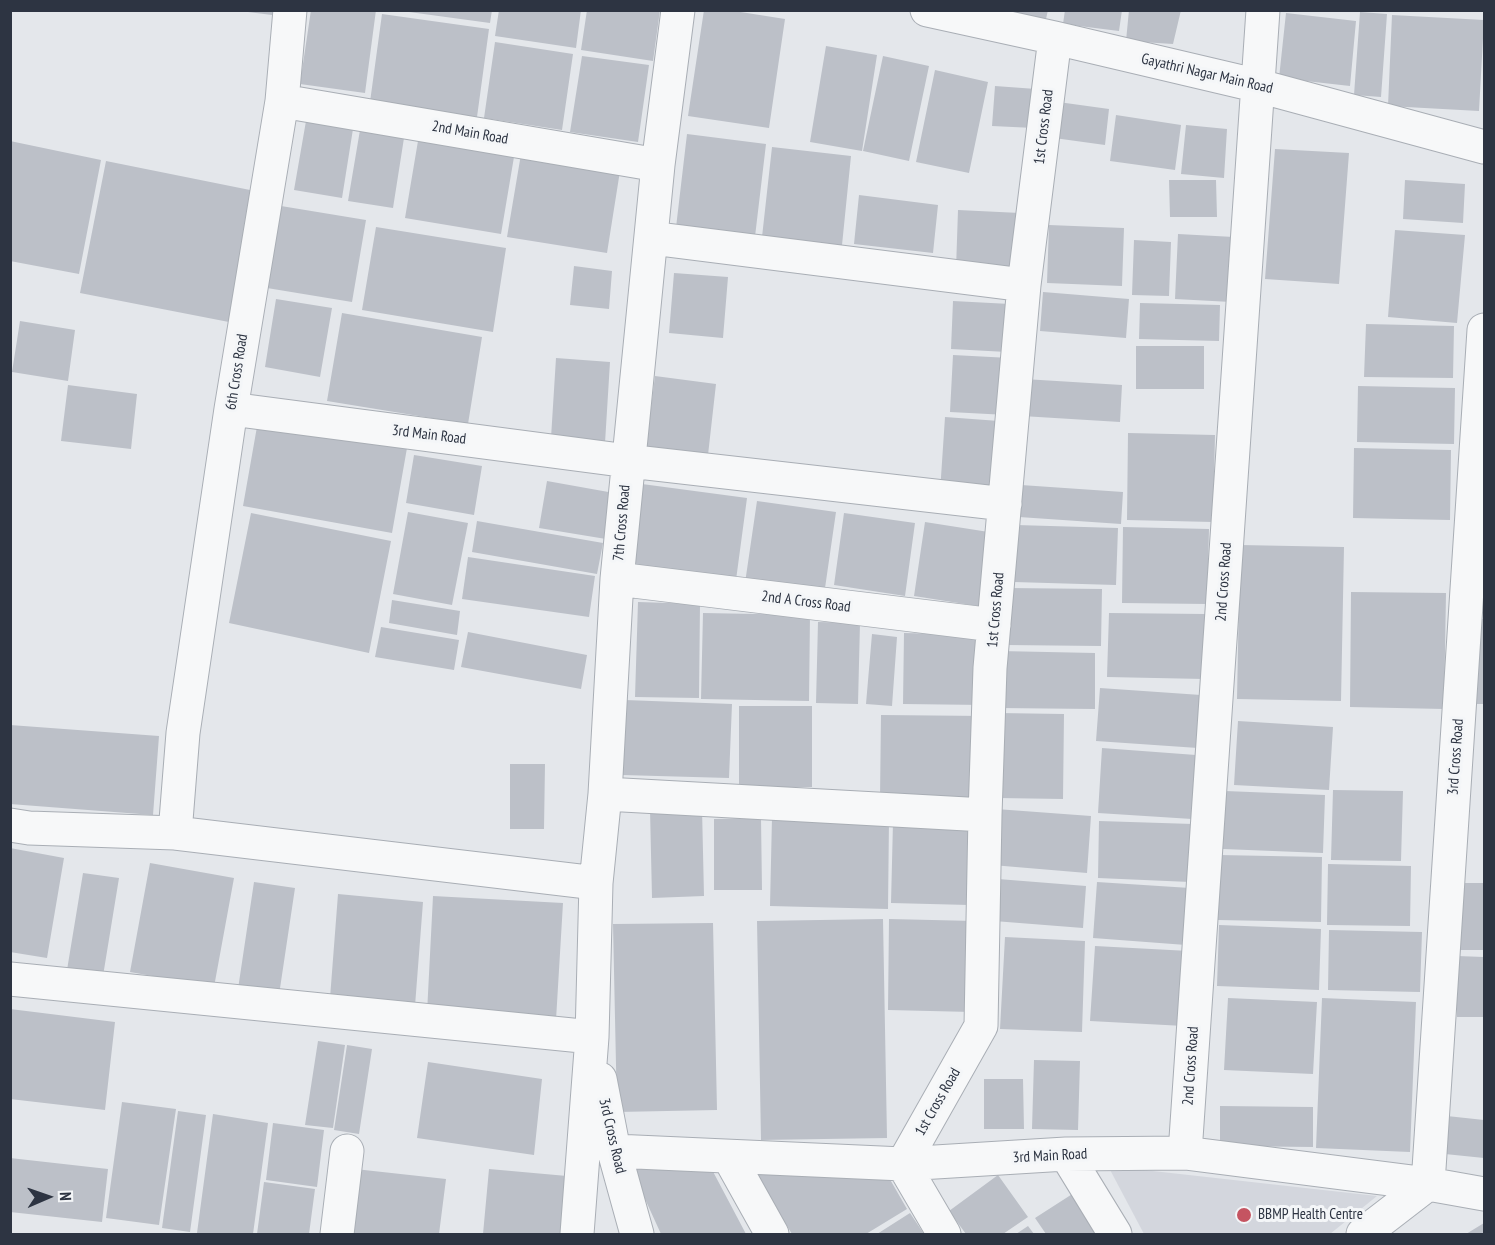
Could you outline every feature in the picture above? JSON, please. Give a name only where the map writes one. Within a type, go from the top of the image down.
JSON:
[{"type":"street","name":"6th Cross Road","points":[[175,833],[183,733],[231,409],[282,101],[290,10]]},
{"type":"street","name":"7th Cross Road","points":[[592,1037],[596,883],[605,794],[617,579],[658,165],[678,10]]},
{"type":"street","name":"Gayathri Nagar Main Road","points":[[927,10],[1258,86],[1485,147]]},
{"type":"street","name":"2nd Cross Road","points":[[1185,1153],[1263,10]]},
{"type":"street","name":"1st Cross Road","points":[[903,1164],[981,1026],[990,669],[1024,285],[1054,38]]},
{"type":"street","name":"2nd Main Road","points":[[282,101],[658,165]]},
{"type":"street","points":[[651,238],[1024,285]]},
{"type":"street","name":"3rd Cross Road","points":[[1428,1184],[1485,330]]},
{"type":"street","name":"3rd Main Road","points":[[231,409],[628,461],[1005,504]]},
{"type":"street","name":"2nd A Cross Road","points":[[617,579],[994,625]]},
{"type":"street","points":[[605,794],[985,815]]},
{"type":"street","points":[[10,825],[29,828],[175,833],[596,883]]},
{"type":"street","points":[[10,979],[592,1037],[577,1234]]},
{"type":"street","name":"3rd Cross Road","points":[[592,1037],[614,1151],[637,1234]]},
{"type":"street","points":[[337,1234],[347,1151]]},
{"type":"street","name":"3rd Main Road","points":[[614,1151],[903,1164],[1066,1154],[1185,1153],[1428,1184],[1485,1194]]},
{"type":"street","points":[[1066,1154],[1115,1234]]},
{"type":"street","points":[[729,1157],[772,1234]]},
{"type":"street","points":[[903,1164],[944,1234]]},
{"type":"street","points":[[1362,1234],[1428,1184]]},
{"type":"shaded area","name":"BBMP Health Centre","points":[[1108,1166],[1377,1196],[1330,1234],[1144,1234]]},
{"type":"building","points":[[248,10],[281,10],[280,16],[248,12]]},
{"type":"building","points":[[311,10],[376,10],[365,93],[300,84]]},
{"type":"building","points":[[410,10],[492,10],[490,23],[409,12]]},
{"type":"building","points":[[499,10],[581,10],[576,48],[495,36]]},
{"type":"building","points":[[587,10],[660,10],[653,61],[581,50]]},
{"type":"building","points":[[704,10],[728,10],[785,19],[769,128],[688,116]]},
{"type":"building","points":[[1009,10],[1048,10],[1046,19],[1009,12]]},
{"type":"building","points":[[1065,10],[1122,10],[1119,31],[1063,24]]},
{"type":"building","points":[[1129,10],[1181,10],[1173,44],[1126,41]]},
{"type":"building","points":[[1360,12],[1387,14],[1381,97],[1354,95]]},
{"type":"building","points":[[1286,13],[1356,21],[1350,86],[1279,78]]},
{"type":"building","points":[[382,14],[489,29],[477,117],[370,102]]},
{"type":"building","points":[[1392,15],[1484,20],[1479,111],[1388,106]]},
{"type":"building","points":[[495,42],[573,54],[562,130],[484,118]]},
{"type":"building","points":[[826,46],[877,55],[862,151],[810,142]]},
{"type":"building","points":[[582,56],[649,65],[638,142],[570,132]]},
{"type":"building","points":[[883,56],[929,66],[909,161],[863,151]]},
{"type":"building","points":[[935,70],[988,82],[969,173],[916,162]]},
{"type":"building","points":[[995,86],[1036,89],[1034,128],[992,126]]},
{"type":"building","points":[[1051,101],[1109,109],[1105,145],[1047,137]]},
{"type":"building","points":[[1116,115],[1181,125],[1175,170],[1110,161]]},
{"type":"building","points":[[306,121],[353,129],[342,198],[294,190]]},
{"type":"building","points":[[1186,125],[1227,129],[1224,178],[1181,174]]},
{"type":"building","points":[[360,130],[404,138],[393,208],[348,201]]},
{"type":"building","points":[[687,134],[766,144],[754,245],[675,236]]},
{"type":"building","points":[[419,135],[515,151],[501,234],[405,218]]},
{"type":"building","points":[[10,141],[101,160],[79,274],[10,261]]},
{"type":"building","points":[[772,147],[851,156],[841,255],[761,246]]},
{"type":"building","points":[[1275,149],[1349,153],[1339,284],[1265,279]]},
{"type":"building","points":[[521,154],[620,171],[607,253],[507,237]]},
{"type":"building","points":[[106,161],[260,192],[234,323],[80,293]]},
{"type":"building","points":[[1169,180],[1216,180],[1217,217],[1170,217]]},
{"type":"building","points":[[1405,180],[1465,184],[1463,223],[1403,219]]},
{"type":"building","points":[[859,195],[938,205],[933,253],[854,244]]},
{"type":"building","points":[[281,206],[366,220],[352,302],[267,288]]},
{"type":"building","points":[[958,210],[1020,213],[1017,273],[956,269]]},
{"type":"building","points":[[1049,225],[1124,228],[1122,286],[1047,283]]},
{"type":"building","points":[[376,227],[506,248],[493,332],[362,310]]},
{"type":"building","points":[[1395,230],[1465,235],[1457,323],[1388,317]]},
{"type":"building","points":[[1178,234],[1234,237],[1231,302],[1175,299]]},
{"type":"building","points":[[1134,240],[1171,242],[1169,296],[1132,295]]},
{"type":"building","points":[[574,266],[612,271],[609,309],[570,305]]},
{"type":"building","points":[[674,273],[728,277],[723,338],[669,333]]},
{"type":"building","points":[[1043,292],[1129,299],[1126,338],[1040,331]]},
{"type":"building","points":[[276,299],[332,308],[320,377],[265,367]]},
{"type":"building","points":[[953,301],[1010,304],[1007,352],[951,349]]},
{"type":"building","points":[[1140,303],[1220,305],[1219,341],[1139,339]]},
{"type":"building","points":[[342,313],[482,337],[468,424],[327,401]]},
{"type":"building","points":[[20,321],[75,330],[68,381],[12,372]]},
{"type":"building","points":[[1366,324],[1454,326],[1453,378],[1364,377]]},
{"type":"building","points":[[1136,346],[1204,346],[1204,389],[1136,389]]},
{"type":"building","points":[[953,355],[1010,358],[1007,415],[950,412]]},
{"type":"building","points":[[556,358],[610,362],[605,443],[551,438]]},
{"type":"building","points":[[655,376],[716,384],[708,455],[646,448]]},
{"type":"building","points":[[1024,379],[1122,385],[1120,422],[1022,416]]},
{"type":"building","points":[[68,385],[137,394],[131,449],[61,441]]},
{"type":"building","points":[[1358,386],[1455,388],[1454,444],[1357,442]]},
{"type":"building","points":[[945,417],[999,421],[994,496],[940,492]]},
{"type":"building","points":[[258,421],[407,448],[392,533],[243,506]]},
{"type":"building","points":[[1128,433],[1215,435],[1213,522],[1127,520]]},
{"type":"building","points":[[1354,448],[1451,450],[1450,520],[1353,518]]},
{"type":"building","points":[[414,455],[482,466],[474,515],[406,503]]},
{"type":"building","points":[[547,481],[614,493],[606,539],[539,528]]},
{"type":"building","points":[[642,484],[747,498],[736,580],[631,564]]},
{"type":"building","points":[[1021,485],[1123,492],[1121,524],[1019,517]]},
{"type":"building","points":[[757,501],[836,512],[824,595],[745,583]]},
{"type":"building","points":[[408,512],[468,523],[452,605],[393,594]]},
{"type":"building","points":[[251,513],[391,541],[369,653],[229,623]]},
{"type":"building","points":[[844,513],[915,523],[905,596],[834,585]]},
{"type":"building","points":[[477,521],[603,543],[597,574],[472,552]]},
{"type":"building","points":[[925,522],[995,533],[984,607],[914,596]]},
{"type":"building","points":[[1016,525],[1118,528],[1116,585],[1014,582]]},
{"type":"building","points":[[1123,527],[1209,529],[1207,604],[1122,603]]},
{"type":"building","points":[[1240,545],[1344,547],[1341,701],[1237,699]]},
{"type":"building","points":[[468,557],[595,576],[589,617],[462,599]]},
{"type":"building","points":[[1007,588],[1102,589],[1101,646],[1006,645]]},
{"type":"building","points":[[1351,592],[1446,593],[1444,709],[1350,707]]},
{"type":"building","points":[[392,600],[460,611],[457,635],[389,623]]},
{"type":"building","points":[[638,602],[700,604],[699,698],[635,697]]},
{"type":"building","points":[[703,613],[810,615],[809,701],[701,699]]},
{"type":"building","points":[[1109,613],[1205,614],[1204,679],[1107,677]]},
{"type":"building","points":[[1473,619],[1484,619],[1484,704],[1473,704]]},
{"type":"building","points":[[818,622],[860,623],[858,704],[816,703]]},
{"type":"building","points":[[381,627],[459,640],[454,670],[375,657]]},
{"type":"building","points":[[468,632],[587,655],[581,689],[461,667]]},
{"type":"building","points":[[904,633],[986,635],[984,705],[903,704]]},
{"type":"building","points":[[872,634],[897,637],[892,706],[866,704]]},
{"type":"building","points":[[999,651],[1095,653],[1095,709],[999,708]]},
{"type":"building","points":[[1100,688],[1201,695],[1198,748],[1096,741]]},
{"type":"building","points":[[625,700],[732,704],[729,778],[622,775]]},
{"type":"building","points":[[739,706],[812,706],[812,787],[739,787]]},
{"type":"building","points":[[998,713],[1064,714],[1063,799],[998,798]]},
{"type":"building","points":[[881,715],[985,716],[980,798],[880,798]]},
{"type":"building","points":[[1238,721],[1333,727],[1329,790],[1234,785]]},
{"type":"building","points":[[10,725],[159,736],[153,815],[10,804]]},
{"type":"building","points":[[1102,748],[1196,755],[1192,819],[1098,813]]},
{"type":"building","points":[[510,764],[545,764],[544,829],[510,829]]},
{"type":"building","points":[[1333,790],[1403,791],[1401,861],[1331,860]]},
{"type":"building","points":[[1225,791],[1325,795],[1323,853],[1223,849]]},
{"type":"building","points":[[702,808],[704,896],[652,898],[650,809]]},
{"type":"building","points":[[996,809],[1091,816],[1087,873],[992,865]]},
{"type":"building","points":[[772,817],[889,819],[888,909],[770,906]]},
{"type":"building","points":[[761,818],[762,890],[714,890],[714,819]]},
{"type":"building","points":[[1099,821],[1193,824],[1190,882],[1098,878]]},
{"type":"building","points":[[893,822],[971,824],[969,905],[891,903]]},
{"type":"building","points":[[10,848],[64,858],[47,958],[10,952]]},
{"type":"building","points":[[1219,855],[1322,857],[1321,922],[1218,920]]},
{"type":"building","points":[[150,863],[234,878],[214,987],[130,972]]},
{"type":"building","points":[[1328,864],[1411,866],[1410,926],[1327,925]]},
{"type":"building","points":[[83,873],[119,878],[103,976],[67,970]]},
{"type":"building","points":[[998,879],[1086,886],[1083,928],[994,921]]},
{"type":"building","points":[[254,882],[295,888],[279,995],[238,989]]},
{"type":"building","points":[[1097,882],[1190,888],[1186,945],[1093,938]]},
{"type":"building","points":[[1457,883],[1484,883],[1484,950],[1457,950]]},
{"type":"building","points":[[338,894],[423,902],[415,1006],[330,998]]},
{"type":"building","points":[[433,896],[563,903],[556,1020],[427,1013]]},
{"type":"building","points":[[883,919],[887,1138],[761,1140],[757,921]]},
{"type":"building","points":[[889,919],[975,921],[972,1012],[888,1010]]},
{"type":"building","points":[[713,923],[717,1110],[617,1112],[613,924]]},
{"type":"building","points":[[1219,925],[1321,929],[1319,990],[1217,986]]},
{"type":"building","points":[[1329,930],[1422,932],[1420,992],[1328,990]]},
{"type":"building","points":[[1005,937],[1085,941],[1082,1032],[1000,1029]]},
{"type":"building","points":[[1095,946],[1189,951],[1184,1026],[1090,1021]]},
{"type":"building","points":[[1457,956],[1484,957],[1484,1017],[1457,1017]]},
{"type":"building","points":[[1228,998],[1317,1002],[1313,1074],[1224,1070]]},
{"type":"building","points":[[1322,998],[1416,1002],[1410,1152],[1316,1148]]},
{"type":"building","points":[[10,1009],[115,1022],[105,1110],[10,1099]]},
{"type":"building","points":[[318,1041],[345,1045],[333,1128],[305,1125]]},
{"type":"building","points":[[347,1045],[372,1049],[359,1134],[334,1130]]},
{"type":"building","points":[[1034,1060],[1080,1061],[1078,1130],[1032,1129]]},
{"type":"building","points":[[428,1062],[542,1079],[534,1155],[417,1138]]},
{"type":"building","points":[[984,1079],[1023,1079],[1024,1129],[984,1129]]},
{"type":"building","points":[[122,1102],[176,1109],[159,1225],[106,1218]]},
{"type":"building","points":[[1220,1106],[1313,1107],[1313,1147],[1220,1146]]},
{"type":"building","points":[[178,1111],[206,1115],[190,1232],[162,1228]]},
{"type":"building","points":[[213,1114],[268,1123],[253,1234],[197,1233]]},
{"type":"building","points":[[1447,1116],[1484,1120],[1484,1158],[1445,1154]]},
{"type":"building","points":[[273,1123],[324,1130],[317,1187],[266,1180]]},
{"type":"building","points":[[10,1158],[108,1169],[102,1222],[10,1212]]},
{"type":"building","points":[[709,1164],[746,1234],[661,1234],[630,1166]]},
{"type":"building","points":[[751,1168],[884,1169],[907,1209],[866,1234],[792,1234]]},
{"type":"building","points":[[355,1169],[446,1179],[439,1234],[348,1234]]},
{"type":"building","points":[[489,1169],[567,1176],[562,1234],[483,1234]]},
{"type":"building","points":[[998,1175],[1028,1217],[1003,1234],[966,1234],[949,1211]]},
{"type":"building","points":[[264,1182],[315,1189],[309,1234],[257,1234]]},
{"type":"building","points":[[1077,1191],[1104,1234],[1046,1234],[1035,1218]]},
{"type":"building","points":[[910,1213],[924,1234],[877,1234]]},
{"type":"building","points":[[1484,1223],[1484,1234],[1466,1234]]},
{"type":"building","points":[[1028,1226],[1034,1234],[1016,1234]]},
{"type":"place","name":"BBMP Health Centre","points":[[1244,1215]]}]
